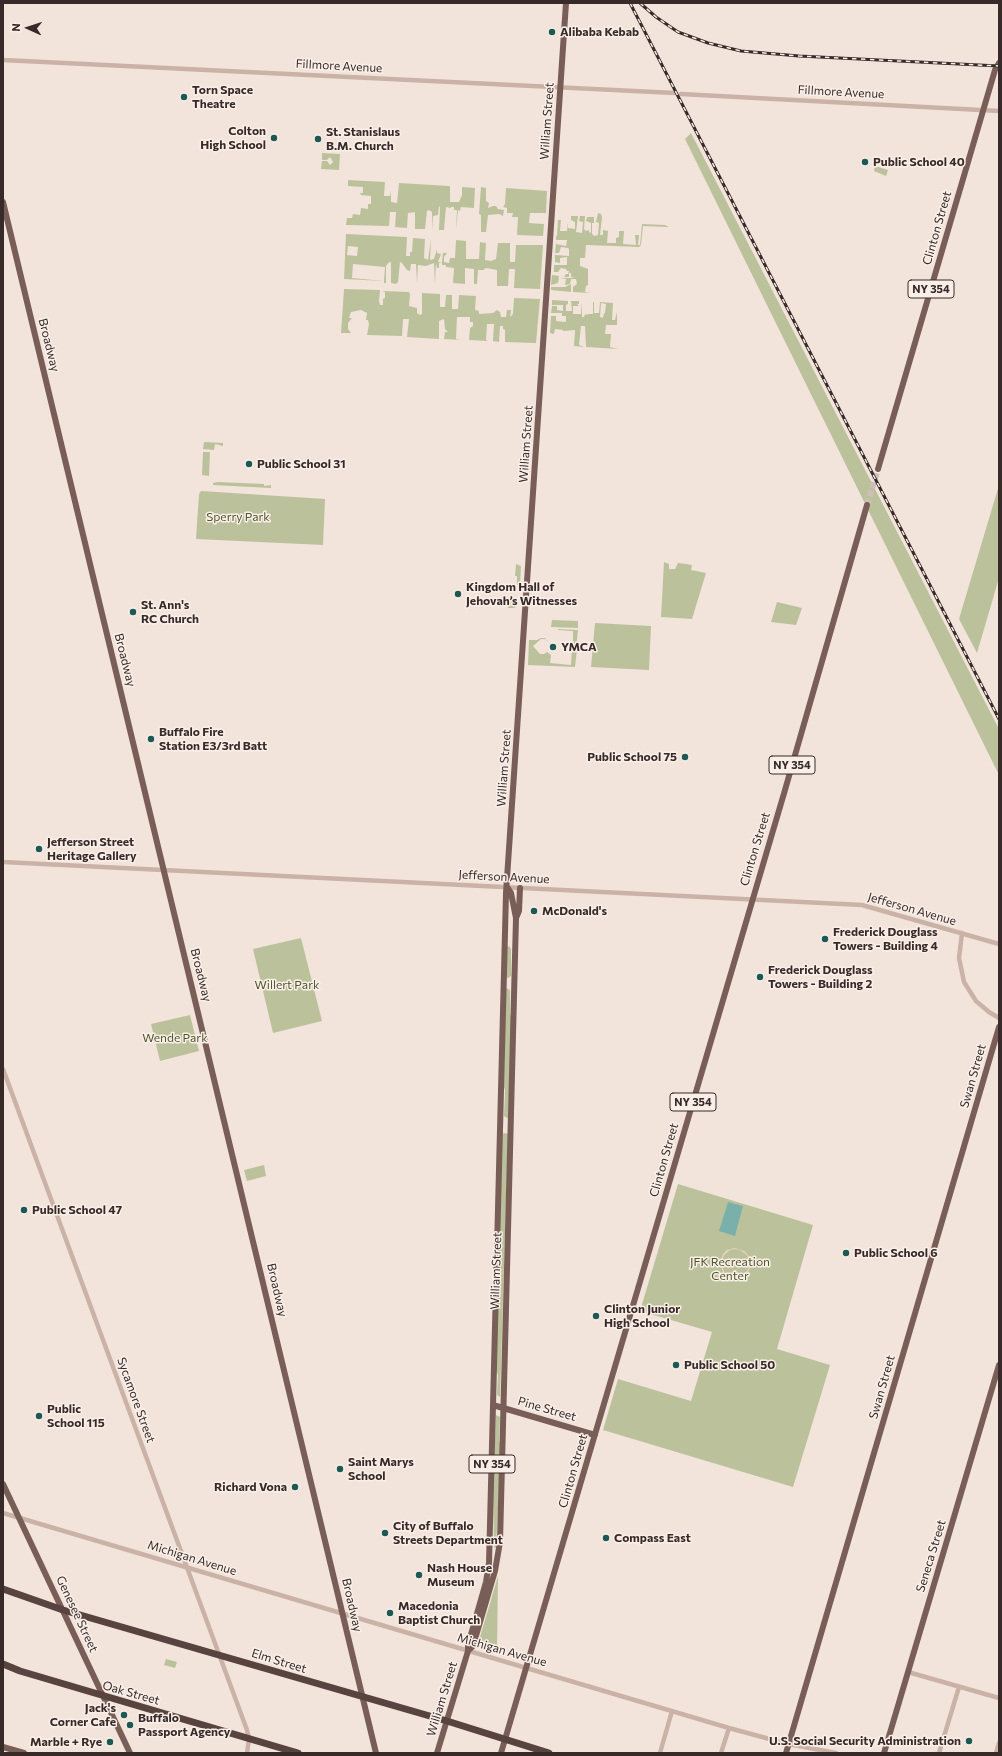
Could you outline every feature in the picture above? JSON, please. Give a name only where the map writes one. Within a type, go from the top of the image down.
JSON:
[{"type":"highway","name":"Elm Street","points":[[3,1590],[63,1610],[363,1698],[447,1721],[548,1753]]},
{"type":"highway","name":"Oak Street","points":[[3,1665],[298,1753]]},
{"type":"main road","name":"William Street","points":[[437,1753],[468,1651],[468,1645],[487,1577],[489,1563],[507,887],[566,3]]},
{"type":"main road","name":"Clinton Street","points":[[878,469],[995,70],[999,63]]},
{"type":"main road","name":"Broadway","points":[[3,202],[376,1753]]},
{"type":"main road","name":"Clinton Street","points":[[501,1753],[867,505]]},
{"type":"main road","name":"William Street","points":[[468,1651],[473,1646],[495,1571],[499,1552],[516,918],[510,893],[507,887]]},
{"type":"main road","name":"NY 354","points":[[516,918],[519,911],[520,888]]},
{"type":"main road","name":"Swan Street","points":[[786,1753],[999,1027]]},
{"type":"main road","name":"Seneca Street","points":[[884,1753],[997,1378],[999,1365]]},
{"type":"main road","name":"Pine Street","points":[[493,1405],[595,1435]]},
{"type":"main road","name":"Genesee Street","points":[[3,1484],[130,1753]]},
{"type":"main road","points":[[3,1747],[24,1753]]},
{"type":"street","name":"Fillmore Avenue","points":[[3,60],[675,93]]},
{"type":"street","name":"Fillmore Avenue","points":[[681,94],[999,110]]},
{"type":"street","name":"Jefferson Avenue","points":[[3,862],[865,905],[999,944]]},
{"type":"street","points":[[962,933],[959,958],[964,982],[976,1001],[986,1010],[999,1018]]},
{"type":"street","name":"Sycamore Street","points":[[3,1069],[250,1739]]},
{"type":"street","name":"Michigan Avenue","points":[[3,1513],[729,1728],[788,1744],[836,1753]]},
{"type":"street","points":[[908,1672],[999,1698]]},
{"type":"street","points":[[939,1753],[959,1687]]},
{"type":"street","points":[[660,1753],[672,1711]]},
{"type":"street","points":[[722,1753],[729,1728]]},
{"type":"street","points":[[247,1753],[250,1739]]},
{"type":"street","points":[[996,1753],[999,1743]]},
{"type":"green space","points":[[691,133],[999,729],[999,775],[685,139]]},
{"type":"green space","points":[[322,153],[340,154],[339,170],[321,169],[322,161],[327,161],[330,165],[333,162],[330,157],[327,160],[322,160]]},
{"type":"green space","points":[[875,166],[888,170],[886,176],[874,171]]},
{"type":"green space","points":[[348,180],[385,182],[384,196],[390,196],[391,191],[391,202],[397,203],[399,183],[450,186],[450,202],[459,202],[462,195],[462,187],[475,188],[474,208],[461,207],[460,211],[458,210],[456,230],[457,210],[454,210],[454,207],[446,207],[444,230],[439,230],[439,206],[438,215],[433,216],[432,231],[432,212],[429,210],[427,211],[425,229],[415,229],[415,212],[408,213],[407,228],[395,227],[396,212],[390,212],[389,226],[346,225],[347,218],[352,218],[353,214],[360,215],[361,208],[368,209],[368,204],[371,204],[371,196],[361,195],[360,193],[363,193],[363,187],[348,186]]},
{"type":"green space","points":[[481,187],[486,188],[486,201],[489,203],[488,208],[496,206],[498,209],[504,210],[503,216],[499,214],[488,215],[486,232],[481,232],[481,215],[479,214]]},
{"type":"green space","points":[[506,188],[547,191],[546,213],[530,213],[529,223],[544,224],[543,236],[517,235],[518,217],[512,217],[513,213],[507,213],[507,208],[503,207],[505,204]]},
{"type":"green space","points":[[598,213],[601,214],[602,217],[600,235],[603,235],[603,230],[608,231],[607,243],[616,243],[616,238],[619,237],[619,231],[624,231],[623,244],[636,245],[635,235],[639,235],[638,245],[640,245],[642,224],[665,225],[669,227],[643,226],[641,245],[639,247],[586,245],[585,258],[580,258],[580,266],[588,269],[588,285],[586,286],[585,292],[590,293],[573,292],[573,287],[577,284],[576,279],[571,279],[570,284],[565,285],[566,279],[560,278],[575,278],[571,277],[571,273],[569,273],[569,277],[564,277],[569,271],[566,269],[561,268],[558,272],[554,272],[554,265],[567,265],[567,257],[560,258],[560,263],[555,262],[555,255],[569,256],[568,248],[561,247],[559,253],[555,253],[556,244],[566,246],[567,240],[556,240],[558,220],[561,220],[560,231],[567,231],[568,222],[568,228],[575,229],[575,222],[571,220],[571,216],[578,216],[576,232],[582,233],[583,222],[579,221],[580,216],[585,216],[584,229],[586,231],[589,230],[591,233],[591,223],[586,221],[587,217],[594,217],[594,223],[592,223],[592,234],[594,236],[598,235],[599,223],[596,222]]},
{"type":"green space","points":[[346,234],[407,237],[406,256],[410,256],[410,252],[412,252],[413,238],[425,239],[424,258],[428,260],[431,239],[430,260],[434,259],[437,249],[437,253],[441,254],[438,262],[442,262],[439,263],[439,268],[437,268],[436,263],[435,284],[434,263],[426,266],[418,265],[417,283],[416,264],[411,264],[410,271],[407,270],[400,262],[398,282],[396,284],[391,283],[391,262],[386,266],[386,283],[384,283],[384,281],[344,279]],"holes":[[[348,246],[358,247],[357,256],[347,255]],[[353,264],[385,267],[384,281],[352,278]]]},
{"type":"green space","points":[[456,240],[466,241],[466,259],[479,259],[480,242],[486,243],[485,260],[491,261],[496,259],[498,243],[510,243],[510,262],[515,262],[516,245],[543,245],[540,289],[514,288],[515,269],[509,269],[508,286],[497,286],[497,270],[486,268],[484,270],[478,270],[477,284],[474,284],[474,269],[465,268],[465,284],[453,283],[454,268],[442,265],[443,253],[447,253],[444,257],[444,262],[449,263],[450,258],[455,258]]},
{"type":"green space","points":[[552,275],[559,276],[558,283],[551,285]]},
{"type":"green space","points":[[571,284],[571,292],[551,290],[551,287],[565,287]]},
{"type":"green space","points":[[344,289],[380,290],[380,305],[383,305],[383,299],[385,298],[385,292],[382,291],[409,292],[409,306],[417,308],[417,313],[420,315],[422,314],[422,293],[440,294],[440,307],[445,307],[446,295],[452,295],[452,309],[458,309],[459,295],[476,296],[475,310],[479,311],[479,314],[493,313],[497,310],[500,312],[501,317],[506,317],[507,310],[511,310],[510,317],[513,314],[514,298],[540,299],[536,343],[505,342],[505,330],[503,329],[503,326],[500,326],[499,342],[493,341],[494,324],[487,324],[486,340],[488,341],[469,340],[470,328],[473,326],[473,322],[470,322],[470,317],[457,317],[456,339],[460,340],[444,339],[445,332],[448,332],[445,329],[444,319],[439,321],[439,339],[407,337],[409,319],[403,319],[402,336],[367,335],[369,324],[368,320],[366,320],[367,313],[361,310],[351,312],[349,318],[352,318],[348,323],[348,329],[351,333],[341,333]]},
{"type":"green space","points":[[552,300],[568,301],[566,311],[572,311],[571,301],[579,301],[579,304],[577,304],[579,306],[573,306],[573,314],[581,314],[582,302],[582,317],[584,317],[585,314],[593,314],[593,302],[594,313],[599,313],[600,302],[613,303],[612,320],[615,320],[617,312],[617,325],[606,325],[605,334],[611,334],[610,347],[618,349],[586,347],[585,326],[581,326],[579,345],[584,347],[574,346],[575,330],[563,331],[555,329],[554,334],[550,333],[551,316],[556,316],[556,321],[566,322],[566,316],[562,316],[562,313],[551,313],[552,306],[557,306],[557,310],[563,311],[563,305],[552,305]],"holes":[[[601,303],[606,304],[605,313],[603,318],[600,317]]]},
{"type":"green space","points":[[204,442],[223,443],[223,446],[215,444],[214,450],[203,449]]},
{"type":"green space","points":[[203,452],[210,452],[209,476],[202,475]]},
{"type":"green space","points":[[213,483],[264,484],[264,486],[271,485],[271,488],[213,485]]},
{"type":"green space","points":[[999,485],[999,578],[977,653],[959,619]]},
{"type":"green space","name":"Sperry Park","points":[[201,491],[325,499],[323,545],[196,539],[199,494]]},
{"type":"green space","points":[[664,562],[669,564],[669,569],[675,569],[678,563],[692,565],[691,570],[706,573],[692,619],[661,617]]},
{"type":"green space","points":[[516,564],[521,566],[520,585],[517,585],[517,576],[515,576]]},
{"type":"green space","points":[[508,598],[513,599],[518,603],[518,605],[514,608],[508,608]]},
{"type":"green space","points":[[777,602],[802,608],[796,625],[771,622]]},
{"type":"green space","points":[[552,620],[578,621],[578,628],[551,627]]},
{"type":"green space","points":[[595,623],[651,626],[649,670],[591,667]]},
{"type":"green space","points":[[558,629],[578,630],[576,648],[572,648],[574,641],[573,631]]},
{"type":"green space","points":[[541,638],[545,638],[548,642],[545,639],[541,639],[533,646],[540,654],[547,652],[551,655],[550,663],[571,665],[572,649],[577,649],[575,667],[528,665],[529,640],[537,640]]},
{"type":"green space","name":"Willert Park","points":[[301,938],[322,1021],[273,1033],[253,949]]},
{"type":"green space","points":[[509,946],[511,949],[511,976],[508,978],[506,977],[507,947]]},
{"type":"green space","points":[[506,988],[510,990],[510,1014],[512,1020],[508,1118],[504,1116],[505,1090],[503,1085]]},
{"type":"green space","name":"Wende Park","points":[[190,1015],[199,1051],[160,1061],[151,1024]]},
{"type":"green space","points":[[502,1134],[508,1134],[500,1397],[497,1395],[498,1375],[496,1370]]},
{"type":"green space","points":[[264,1165],[266,1176],[247,1181],[244,1170]]},
{"type":"green space","name":"JFK Recreation Center","points":[[678,1184],[813,1225],[777,1349],[830,1365],[793,1487],[603,1430],[618,1379],[691,1401],[712,1332],[640,1311]]},
{"type":"green space","points":[[496,1415],[500,1417],[499,1441],[501,1447],[496,1548],[494,1547],[493,1491]]},
{"type":"green space","points":[[498,1576],[497,1650],[493,1653],[480,1649],[478,1644]]},
{"type":"green space","points":[[166,1659],[177,1662],[175,1668],[164,1665]]},
{"type":"shaded area","points":[[735,1248],[744,1251],[748,1255],[751,1265],[747,1274],[737,1280],[728,1278],[724,1275],[720,1263],[723,1254],[727,1250]],"holes":[[[730,1250],[740,1250],[747,1255],[750,1265],[746,1273],[737,1278],[732,1278],[725,1274],[721,1263],[724,1255]]]},
{"type":"water","points":[[728,1202],[743,1206],[735,1236],[719,1231]]},
{"type":"tunnel","points":[[867,505],[878,469]]},
{"type":"railway","points":[[630,3],[999,719]]},
{"type":"railway","points":[[640,3],[656,17],[678,32],[708,43],[741,51],[799,56],[999,66]]},
{"type":"place","name":"Alibaba Kebab","points":[[552,32]]},
{"type":"place","name":"Torn Space Theatre","points":[[184,97]]},
{"type":"place","name":"Colton High School","points":[[274,138]]},
{"type":"place","name":"St. Stanislaus B.M. Church","points":[[318,139]]},
{"type":"place","name":"Public School 40","points":[[865,162]]},
{"type":"place","name":"Public School 31","points":[[249,464]]},
{"type":"place","name":"Kingdom Hall of Jehovah’s Witnesses","points":[[458,594]]},
{"type":"place","name":"St. Ann's RC Church","points":[[133,612]]},
{"type":"place","name":"YMCA","points":[[553,647]]},
{"type":"place","name":"Buffalo Fire Station E3/3rd Batt","points":[[151,739]]},
{"type":"place","name":"Public School 75","points":[[685,757]]},
{"type":"place","name":"Jefferson Street Heritage Gallery","points":[[39,849]]},
{"type":"place","name":"McDonald's","points":[[534,911]]},
{"type":"place","name":"Frederick Douglass Towers - Building 4","points":[[825,939]]},
{"type":"place","name":"Frederick Douglass Towers - Building 2","points":[[760,977]]},
{"type":"place","name":"Public School 47","points":[[24,1210]]},
{"type":"place","name":"Public School 6","points":[[846,1253]]},
{"type":"place","name":"Clinton Junior High School","points":[[596,1316]]},
{"type":"place","name":"Public School 50","points":[[676,1365]]},
{"type":"place","name":"Public School 115","points":[[39,1416]]},
{"type":"place","name":"Saint Marys School","points":[[340,1469]]},
{"type":"place","name":"Richard Vona","points":[[295,1487]]},
{"type":"place","name":"City of Buffalo Streets Department","points":[[385,1533]]},
{"type":"place","name":"Compass East","points":[[606,1538]]},
{"type":"place","name":"Nash House Museum","points":[[419,1575]]},
{"type":"place","name":"Macedonia Baptist Church","points":[[390,1613]]},
{"type":"place","name":"Jack's Corner Cafe","points":[[124,1715]]},
{"type":"place","name":"Buffalo Passport Agency","points":[[130,1725]]},
{"type":"place","name":"U.S. Social Security Administration","points":[[969,1741]]},
{"type":"place","name":"Marble + Rye","points":[[110,1742]]}]
